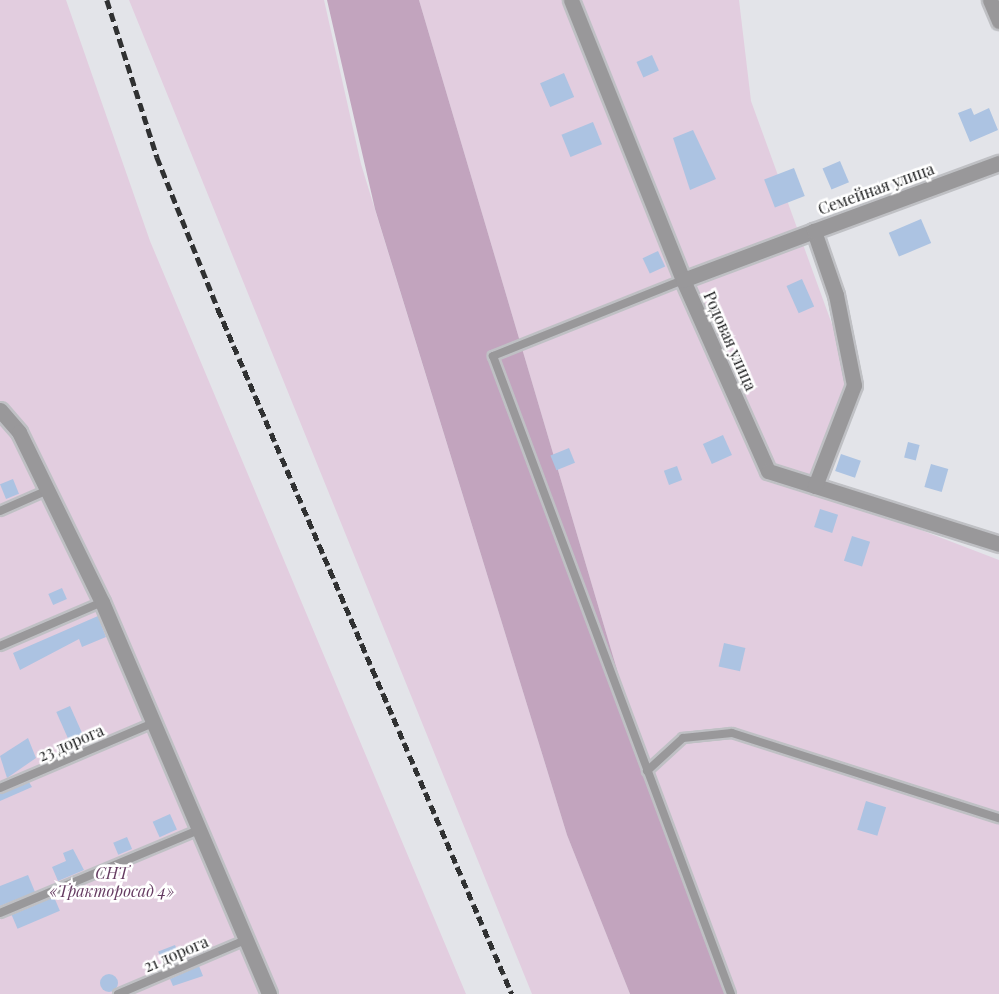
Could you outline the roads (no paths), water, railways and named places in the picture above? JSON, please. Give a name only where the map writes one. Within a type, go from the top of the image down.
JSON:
[{"type":"street","name":"Родовая улица","points":[[571,0],[683,280],[768,471],[999,544]]},
{"type":"street","points":[[990,0],[999,21]]},
{"type":"street","name":"Семейная улица","points":[[815,486],[854,385],[836,295],[814,231],[999,163]]},
{"type":"street","points":[[683,280],[814,231]]},
{"type":"street","points":[[0,410],[19,432],[102,602],[196,831],[269,994]]},
{"type":"lane","points":[[683,280],[493,356],[731,994]]},
{"type":"lane","points":[[0,511],[49,490]]},
{"type":"lane","points":[[0,646],[102,602]]},
{"type":"lane","name":"23 дорога","points":[[0,788],[153,723]]},
{"type":"lane","points":[[647,771],[683,738],[732,733],[999,818]]},
{"type":"lane","points":[[0,913],[196,831]]},
{"type":"lane","name":"21 дорога","points":[[118,994],[245,940]]},
{"type":"railway","points":[[107,0],[157,157],[218,309],[512,994]]},
{"type":"park label","name":"СНТ «Тракторосад 4»","points":[[112,882]]}]
